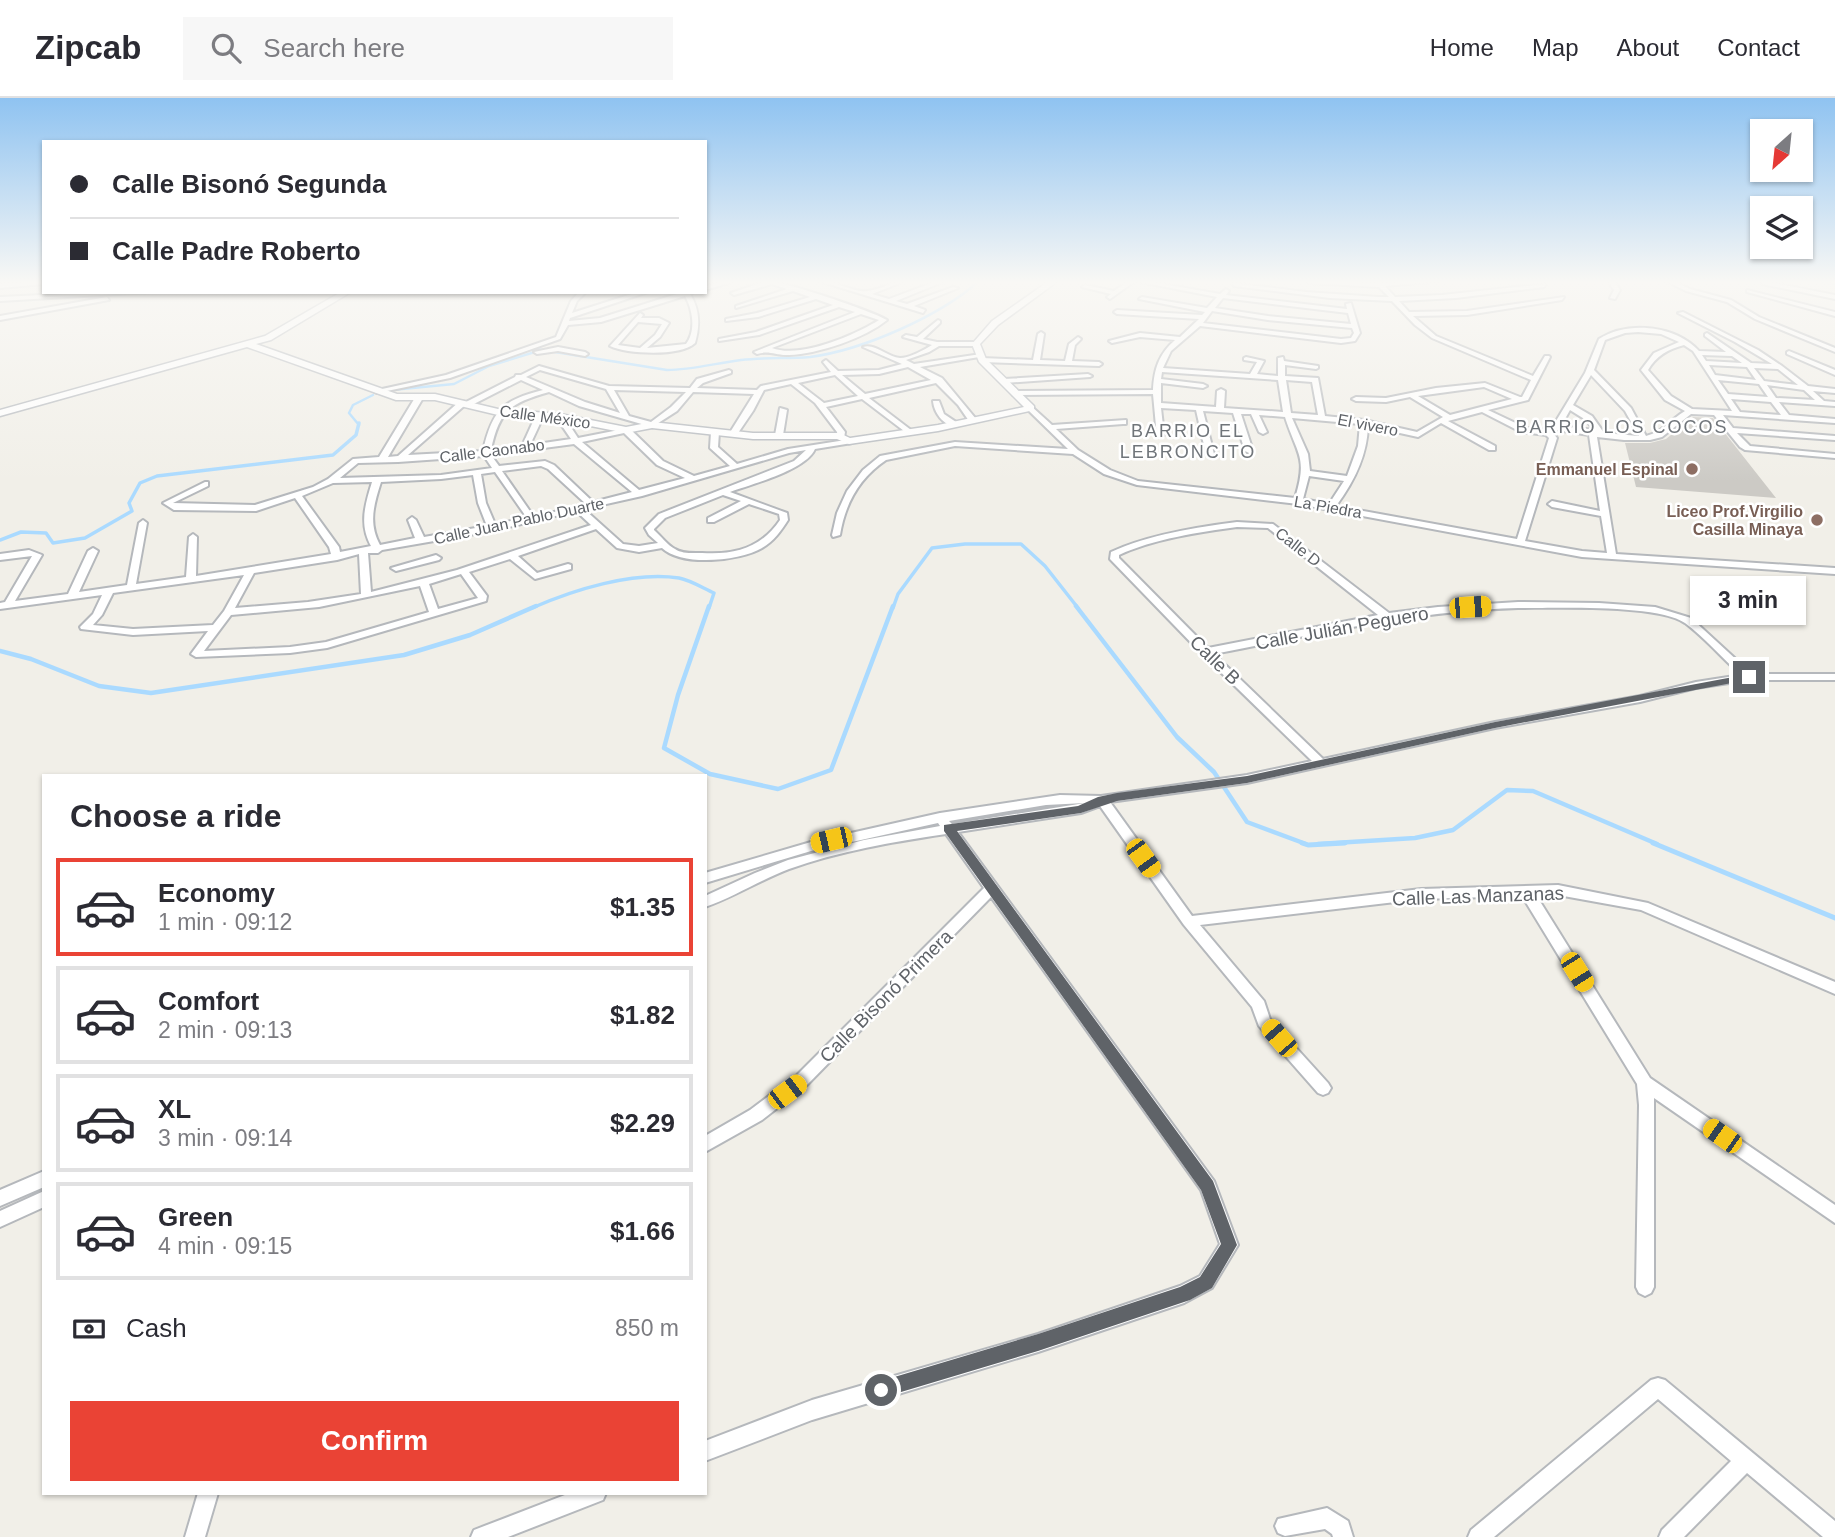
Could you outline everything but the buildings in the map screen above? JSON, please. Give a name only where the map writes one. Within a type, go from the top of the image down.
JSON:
[{"type":"street","points":[[0,413],[233,348]]},
{"type":"street","name":"Calle México","points":[[259,348],[382,393],[419,398],[435,397],[498,412],[560,417],[626,430],[652,425],[715,432],[845,439]]},
{"type":"street","points":[[382,393],[448,377],[529,348]]},
{"type":"street","points":[[628,348],[651,351],[672,348]]},
{"type":"street","points":[[757,352],[768,349],[781,355],[802,353],[814,348]]},
{"type":"street","points":[[869,348],[912,365],[939,380],[955,394],[972,419]]},
{"type":"street","points":[[900,360],[931,348]]},
{"type":"street","name":"La Piedra","points":[[977,348],[980,357],[1075,452],[1107,472],[1137,483],[1297,501],[1520,543],[1612,557],[1835,572]]},
{"type":"street","points":[[1036,361],[1038,348]]},
{"type":"street","points":[[1068,363],[1071,348]]},
{"type":"street","points":[[1160,435],[1157,405],[1159,370],[1164,354],[1171,348]]},
{"type":"street","points":[[1461,348],[1535,379]]},
{"type":"street","points":[[1520,543],[1553,438],[1552,430],[1590,370],[1598,348]]},
{"type":"street","points":[[1667,348],[1649,360],[1644,370],[1668,398],[1689,411],[1835,421]]},
{"type":"street","points":[[1693,348],[1737,414]]},
{"type":"street","points":[[1726,348],[1750,366],[1786,417]]},
{"type":"street","points":[[1750,348],[1783,368],[1822,403]]},
{"type":"street","points":[[1813,349],[1818,348]]},
{"type":"street","points":[[382,393],[446,383],[511,358],[550,349],[569,349],[585,354]]},
{"type":"street","points":[[927,351],[940,370],[927,373]]},
{"type":"street","points":[[1801,351],[1789,353],[1835,373]]},
{"type":"street","points":[[1697,353],[1735,354]]},
{"type":"street","points":[[733,433],[761,388],[791,381],[835,373],[879,372],[932,361],[980,357],[1099,364]]},
{"type":"street","points":[[1330,508],[1350,479],[1364,440],[1362,417],[1355,396],[1386,400],[1485,385],[1520,400],[1528,395],[1547,357]]},
{"type":"street","points":[[1246,359],[1261,361],[1253,375]]},
{"type":"street","points":[[1297,501],[1307,473],[1304,449],[1287,414],[1281,361],[1316,367]]},
{"type":"street","points":[[826,362],[835,373],[908,432]]},
{"type":"street","points":[[1704,363],[1783,368]]},
{"type":"street","points":[[398,460],[465,404],[539,368],[609,388],[759,392]]},
{"type":"street","points":[[1159,370],[1314,380],[1322,417]]},
{"type":"street","points":[[1590,370],[1628,410],[1644,438]]},
{"type":"street","points":[[518,376],[549,390],[652,425],[705,378],[729,372]]},
{"type":"street","points":[[1004,381],[1088,376]]},
{"type":"street","points":[[532,520],[486,453],[492,424],[498,412],[549,390],[569,377]]},
{"type":"street","points":[[1713,377],[1763,385],[1835,391]]},
{"type":"street","points":[[822,406],[939,380]]},
{"type":"street","points":[[791,381],[822,406],[845,439]]},
{"type":"street","points":[[1158,382],[1203,386]]},
{"type":"street","points":[[609,388],[627,418]]},
{"type":"street","points":[[1016,393],[1158,392]]},
{"type":"street","points":[[1411,395],[1492,448]]},
{"type":"street","points":[[1220,409],[1223,396]]},
{"type":"street","points":[[1724,396],[1835,404]]},
{"type":"street","points":[[381,461],[419,398]]},
{"type":"street","name":"El vivero","points":[[1157,405],[1322,417],[1362,417],[1418,435],[1445,419],[1520,400]]},
{"type":"street","points":[[936,403],[941,415],[953,424]]},
{"type":"street","points":[[1568,405],[1589,418],[1597,433],[1612,557]]},
{"type":"street","name":"Calle Juan Pablo Duarte","points":[[4,605],[251,571],[378,550],[579,510],[788,451],[845,439],[908,432],[1031,408]]},
{"type":"street","points":[[1199,408],[1210,454]]},
{"type":"street","points":[[779,435],[783,410]]},
{"type":"street","points":[[1236,410],[1249,451]]},
{"type":"street","points":[[1485,411],[1524,429],[1644,438],[1660,434],[1689,411]]},
{"type":"street","points":[[1254,412],[1263,432]]},
{"type":"street","points":[[1716,412],[1748,448],[1830,455],[1835,466]]},
{"type":"street","points":[[525,447],[540,415]]},
{"type":"street","points":[[560,417],[576,441],[639,494]]},
{"type":"street","points":[[1818,419],[1835,438]]},
{"type":"street","points":[[1050,427],[1123,422]]},
{"type":"street","points":[[626,430],[660,463],[693,480]]},
{"type":"street","name":"Calle Caonabo","points":[[331,481],[356,461],[486,453],[576,441],[626,430]]},
{"type":"street","points":[[1730,430],[1835,438]]},
{"type":"street","points":[[715,432],[714,448],[736,467]]},
{"type":"street","points":[[1415,448],[1418,435]]},
{"type":"street","points":[[836,535],[841,511],[860,478],[873,463],[883,458],[955,444],[1075,452]]},
{"type":"street","points":[[725,493],[783,513],[784,520],[773,537],[755,549],[737,556],[712,557],[676,554],[664,549],[649,528],[654,521],[671,512],[797,463],[808,455],[811,448]]},
{"type":"street","points":[[457,475],[467,455]]},
{"type":"street","points":[[205,484],[167,503],[174,508],[256,508],[298,496],[331,481],[457,475],[547,464],[593,506]]},
{"type":"street","points":[[477,473],[482,503],[492,528]]},
{"type":"street","points":[[1307,473],[1350,479]]},
{"type":"street","points":[[377,480],[368,514],[367,530],[378,550]]},
{"type":"street","points":[[298,496],[334,547],[337,557]]},
{"type":"street","points":[[711,520],[749,501]]},
{"type":"street","points":[[1552,504],[1605,514]]},
{"type":"street","points":[[579,510],[620,546],[639,549],[662,545]]},
{"type":"street","points":[[412,520],[446,575]]},
{"type":"street","points":[[131,588],[143,523]]},
{"type":"street","name":"Calle D","points":[[1114,554],[1127,548],[1220,528],[1256,523],[1270,526],[1387,617]]},
{"type":"street","points":[[228,611],[319,604],[366,595],[463,570],[597,526]]},
{"type":"street","points":[[191,579],[193,537]]},
{"type":"street","points":[[72,596],[93,551]]},
{"type":"street","points":[[363,552],[366,595]]},
{"type":"street","name":"Calle B","points":[[1114,554],[1115,559],[1206,652],[1321,763]]},
{"type":"street","points":[[0,557],[37,555],[4,605]]},
{"type":"street","points":[[512,555],[535,576],[568,567]]},
{"type":"street","points":[[396,568],[436,558]]},
{"type":"street","points":[[251,571],[228,611],[196,654],[309,648],[370,634],[483,599],[479,591],[468,583],[463,570]]},
{"type":"street","points":[[423,581],[434,613]]},
{"type":"street","points":[[109,591],[97,615],[85,627],[133,632],[216,628]]},
{"type":"street","name":"Calle Julián Peguero","points":[[1206,652],[1387,617],[1501,605],[1654,609],[1688,621],[1749,677]]},
{"type":"street","points":[[707,876],[782,852],[944,823],[1081,809],[1102,800],[1247,779],[1495,725],[1749,677],[1835,677]]},
{"type":"street","points":[[1102,800],[1189,921],[1259,1005],[1264,1022],[1323,1088]]},
{"type":"street","points":[[707,1450],[812,1410],[1038,1343],[1184,1294],[1206,1282],[1229,1245],[1208,1186],[944,823]]},
{"type":"street","points":[[707,901],[794,863],[944,823]]},
{"type":"street","name":"Calle Bisonó Primera","points":[[707,1144],[756,1115],[802,1080],[992,888]]},
{"type":"street","name":"Calle Las Manzanas","points":[[1189,921],[1421,894],[1558,890],[1643,906],[1835,988]]},
{"type":"street","points":[[1526,891],[1645,1083],[1835,1215]]},
{"type":"street","points":[[1645,1083],[1645,1287]]},
{"type":"street","points":[[0,1198],[42,1181]]},
{"type":"street","points":[[0,1219],[42,1200]]},
{"type":"street","points":[[1478,1537],[1658,1387],[1830,1533]]},
{"type":"street","points":[[1669,1537],[1746,1460]]},
{"type":"street","points":[[195,1537],[207,1495]]},
{"type":"street","points":[[481,1537],[591,1495]]},
{"type":"street","points":[[1285,1526],[1327,1518],[1341,1528],[1343,1537]]},
{"type":"waterway","points":[[531,348],[667,370],[750,359],[810,357],[849,348]]},
{"type":"waterway","points":[[392,390],[454,384],[489,366],[538,351]]},
{"type":"waterway","points":[[359,425],[349,413],[353,405],[373,395]]},
{"type":"waterway","points":[[0,540],[21,532],[46,533],[53,543],[85,538],[132,511],[129,503],[140,483],[157,476],[333,455],[356,435],[359,425]]},
{"type":"waterway","points":[[893,608],[898,594],[932,548],[965,544],[1021,544],[1045,566],[1078,608]]},
{"type":"waterway","points":[[532,608],[604,584],[642,577],[679,578],[692,582],[714,593],[709,608]]},
{"type":"waterway","points":[[0,651],[31,659],[99,686],[151,693],[404,655],[470,635],[536,606]]},
{"type":"waterway","points":[[709,606],[678,695],[664,748],[710,774],[778,789],[831,770],[893,606]]},
{"type":"waterway","points":[[1076,606],[1177,737],[1214,772],[1247,822],[1306,844]]},
{"type":"waterway","points":[[1318,844],[1415,838],[1453,830],[1507,790],[1533,791],[1657,844]]},
{"type":"waterway","points":[[1302,843],[1345,843]]},
{"type":"waterway","points":[[1653,843],[1835,918]]},
{"type":"place","name":"Emmanuel Espinal","points":[[1692,469]]},
{"type":"place","name":"Liceo Prof.Virgilio Casilla Minaya","points":[[1817,520]]},
{"type":"district","name":"BARRIO LOS COCOS","points":[[1622,427]]},
{"type":"district","name":"BARRIO EL LEBRONCITO","points":[[1188,441]]},
{"type":"route","points":[[881,1390],[1038,1343],[1184,1294],[1206,1282],[1229,1245],[1208,1186],[948,828],[1081,809],[1117,797],[1247,779],[1495,725],[1749,677]]}]
